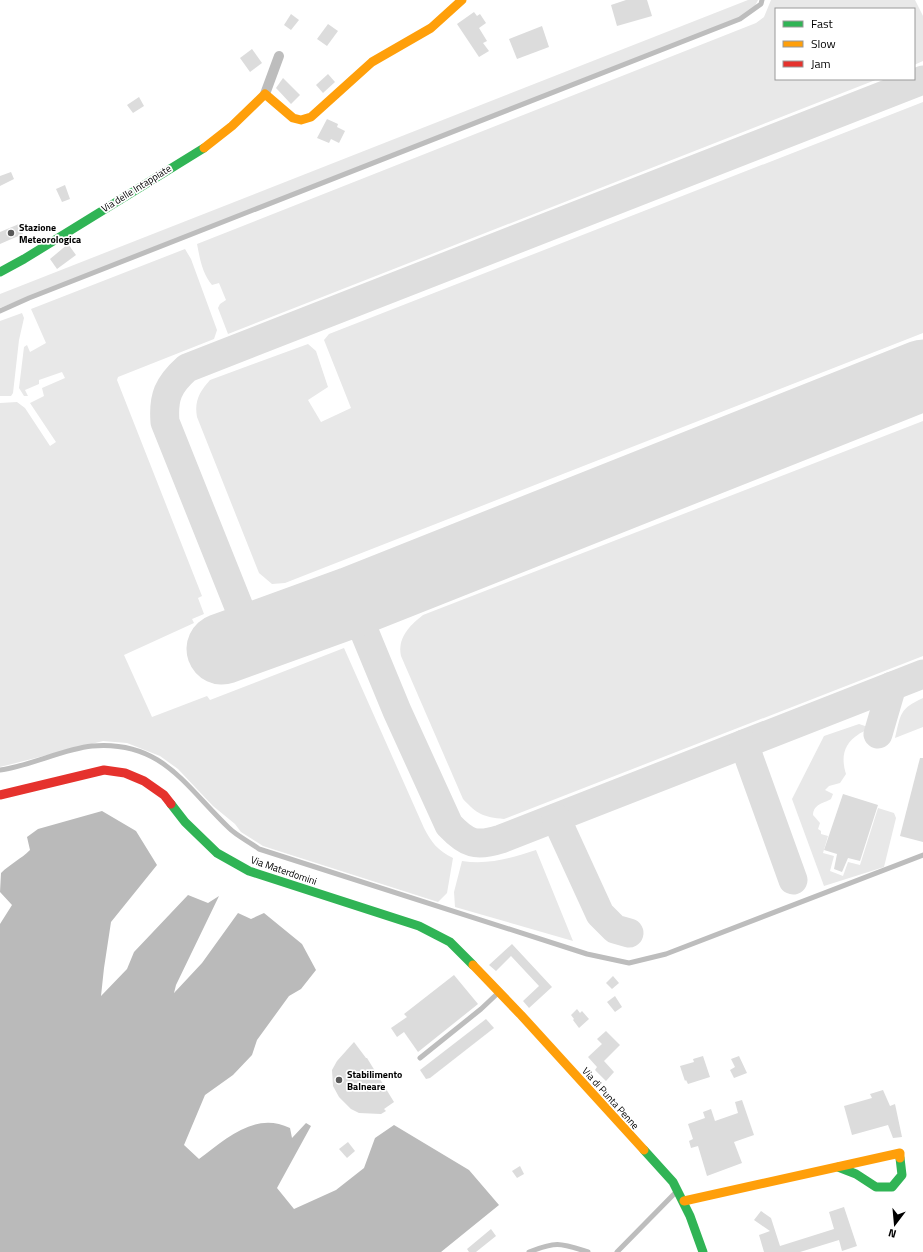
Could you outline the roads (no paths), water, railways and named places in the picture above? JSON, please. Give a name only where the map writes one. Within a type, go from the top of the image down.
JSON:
[{"type":"street","points":[[265,94],[293,118],[301,120],[311,117],[372,62],[430,28],[462,0]]},
{"type":"street","name":"Via delle Intappiate","points":[[0,272],[24,259],[206,146],[232,126],[265,94],[279,56]]},
{"type":"street","name":"Via Materdomini","points":[[0,795],[104,770],[125,773],[144,781],[164,796],[185,822],[216,853],[249,870],[270,878],[419,926],[450,942],[480,973]]},
{"type":"street","name":"Via di Punta Penne","points":[[480,973],[673,1182],[684,1201],[698,1233],[703,1252]]},
{"type":"street","points":[[684,1201],[900,1153],[902,1175],[892,1187],[876,1187],[856,1174],[838,1167]]},
{"type":"lane","points":[[0,311],[28,298],[740,19],[761,4],[762,0]]},
{"type":"lane","points":[[0,770],[90,747],[109,746],[134,749],[155,759],[181,776],[230,829],[259,849],[587,954],[629,963],[666,954],[923,855]]},
{"type":"lane","points":[[420,1058],[481,1009],[499,992]]},
{"type":"lane","points":[[616,1252],[677,1190]]},
{"type":"lane","points":[[529,1252],[549,1244],[563,1243],[588,1252]]},
{"type":"place","name":"Stazione Meteorologica","points":[[11,233]]},
{"type":"place","name":"Stabilimento Balneare","points":[[339,1080]]}]
